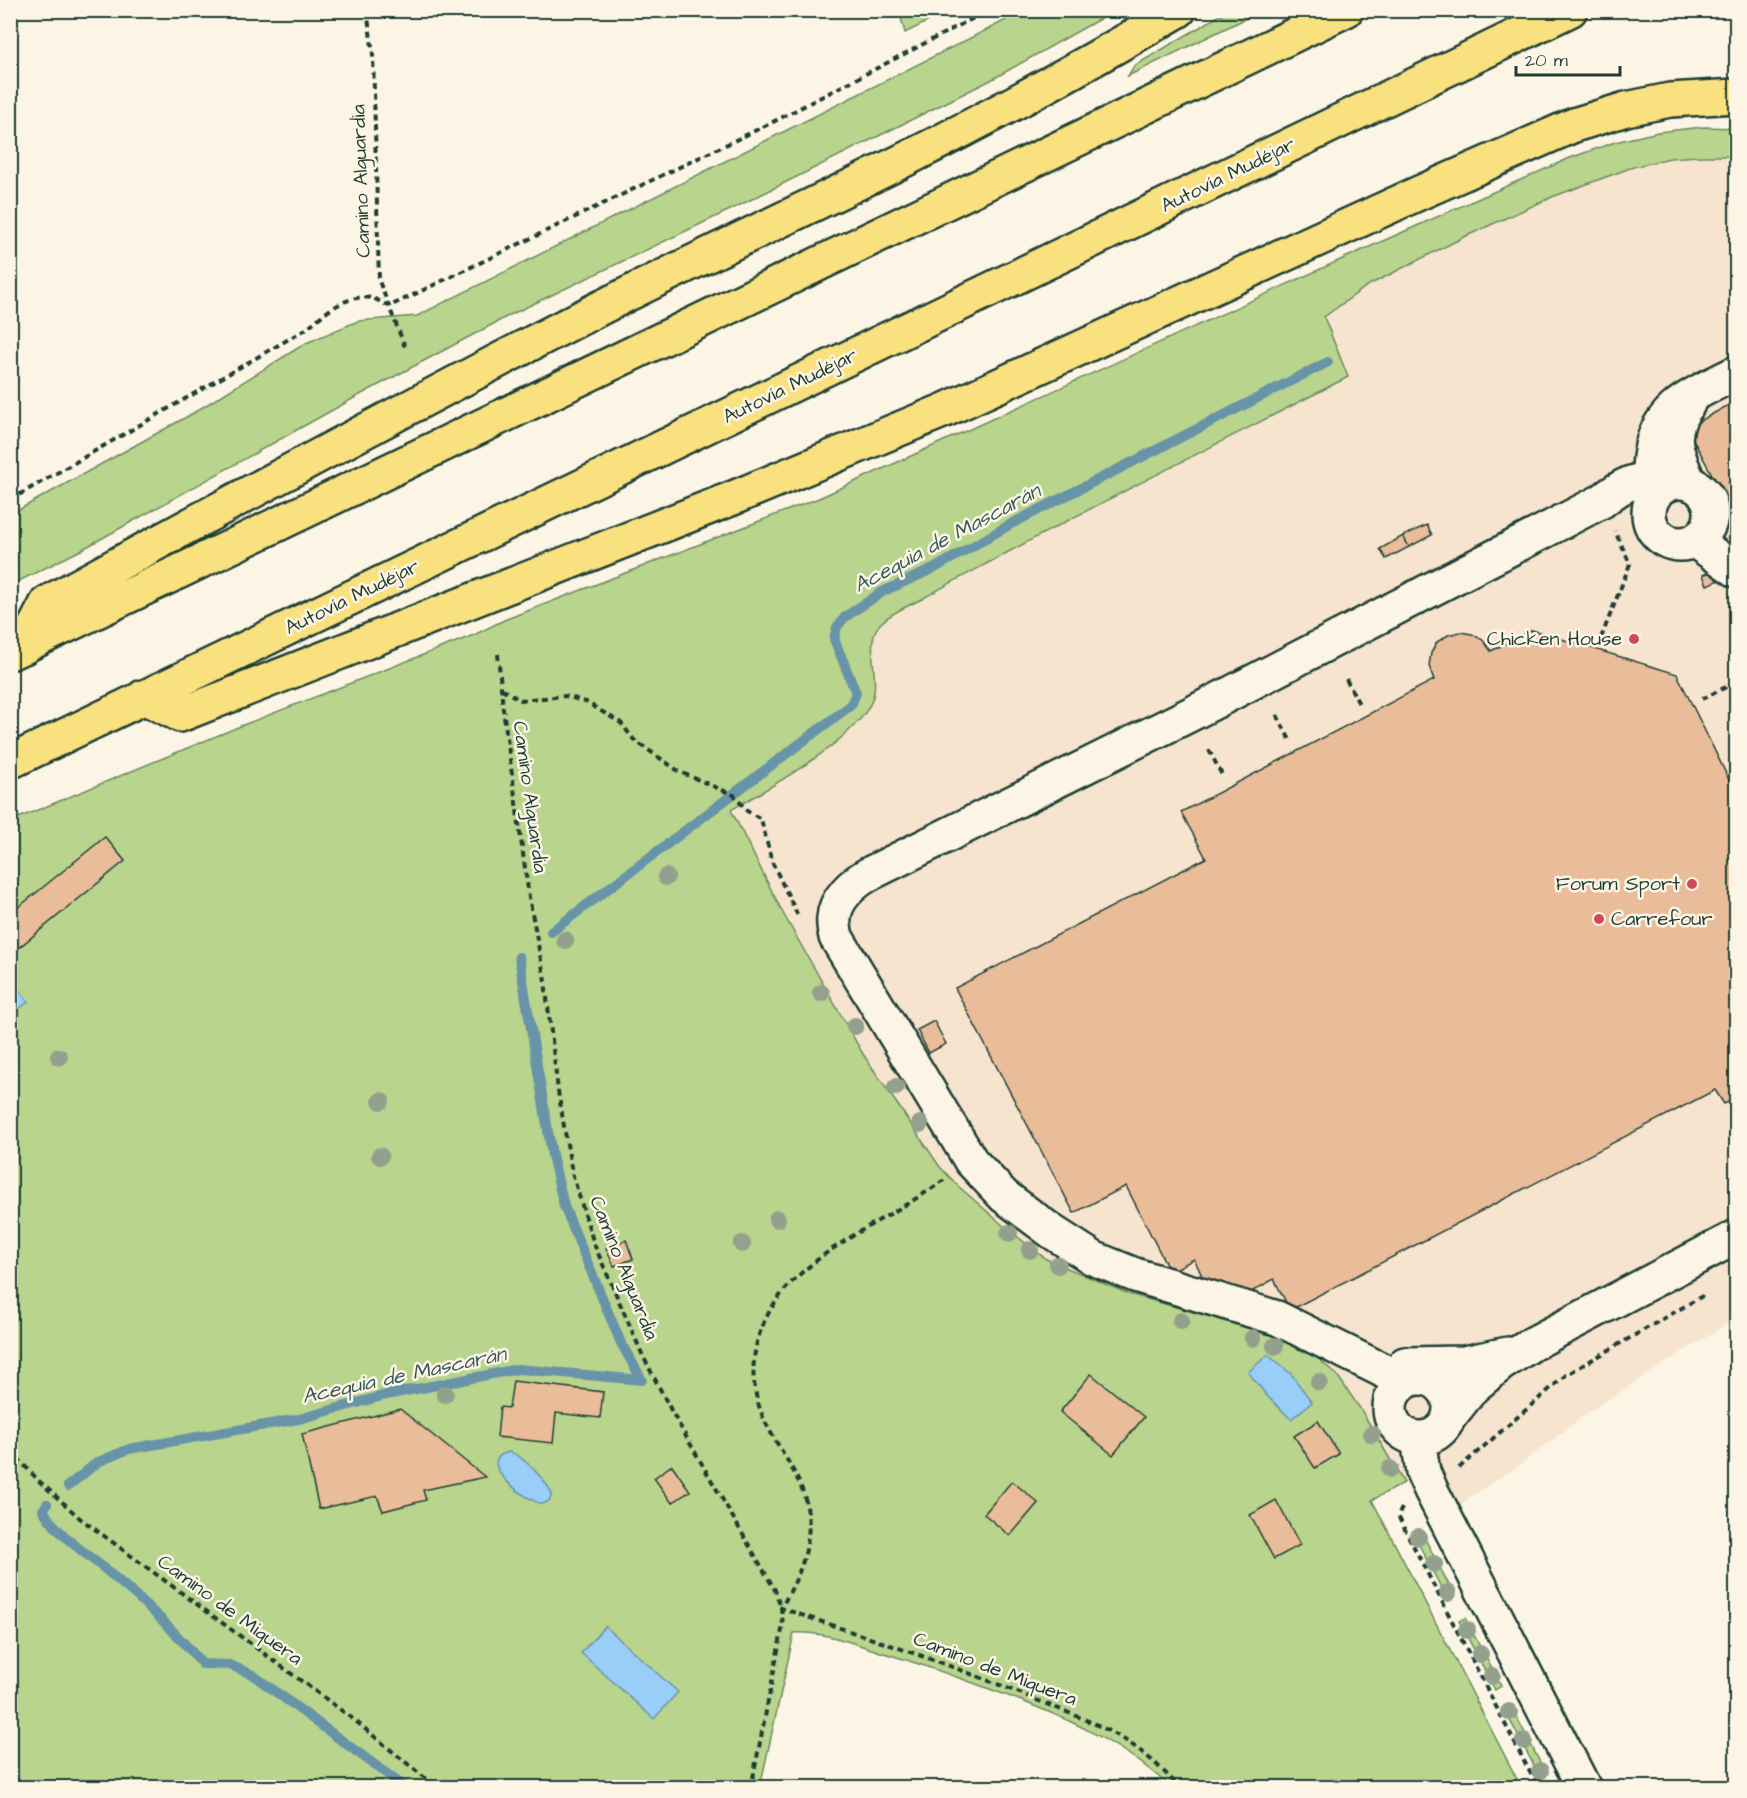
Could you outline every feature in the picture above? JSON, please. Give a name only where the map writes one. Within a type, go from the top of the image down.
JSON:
[{"type":"highway","points":[[17,650],[47,603],[400,411],[611,303],[914,155],[1063,78],[1179,10]]},
{"type":"highway","points":[[17,650],[1346,10]]},
{"type":"highway","name":"Autovía Mudéjar","points":[[10,762],[1570,10]]},
{"type":"highway","points":[[143,697],[180,716],[743,494],[945,410],[1419,193],[1574,125],[1626,108],[1659,102],[1737,96]]},
{"type":"lane","points":[[1714,530],[1680,545],[1669,543],[1659,537],[1652,528],[1662,492],[1654,434],[1663,418],[1673,408],[1737,373]]},
{"type":"lane","points":[[1450,1416],[1450,1401],[1444,1388],[1433,1380],[1402,1374],[1330,1344],[1277,1318],[1135,1275],[1093,1258],[1051,1231],[1004,1196],[971,1161],[836,937],[833,918],[838,902],[859,879],[868,874],[1191,714],[1608,516],[1616,490],[1630,483],[1662,492],[1699,488],[1707,496],[1711,507],[1714,530],[1737,570]]},
{"type":"lane","points":[[1330,1344],[1390,1416],[1396,1427],[1406,1435],[1418,1438],[1432,1436],[1443,1428],[1473,1387],[1501,1364],[1532,1344],[1737,1237]]},
{"type":"lane","points":[[1402,1374],[1486,1360],[1532,1344]]},
{"type":"lane","points":[[1390,1416],[1390,1404],[1402,1374]]},
{"type":"lane","points":[[1418,1438],[1420,1459],[1431,1490],[1584,1788]]},
{"type":"path","name":"Camino Alguardia","points":[[367,10],[373,54],[379,280],[405,347]]},
{"type":"path","points":[[10,500],[306,329],[330,309],[350,300],[371,298],[390,306],[769,124],[989,10]]},
{"type":"path","points":[[1601,638],[1630,564],[1608,516]]},
{"type":"path","name":"Camino Alguardia","points":[[498,654],[529,897],[545,981],[558,1091],[572,1173],[594,1244],[643,1356],[673,1414],[775,1590],[782,1608],[783,1625],[780,1643],[751,1788]]},
{"type":"path","points":[[1346,679],[1359,704]]},
{"type":"path","points":[[1702,699],[1728,686]]},
{"type":"path","points":[[502,689],[520,700],[566,696],[586,702],[614,718],[626,728],[634,740],[680,772],[738,798],[747,811],[761,819],[772,862],[802,923]]},
{"type":"path","points":[[1277,715],[1290,740]]},
{"type":"path","points":[[1209,750],[1222,775]]},
{"type":"path","points":[[782,1608],[802,1568],[809,1529],[808,1513],[800,1483],[768,1428],[759,1409],[754,1387],[753,1364],[756,1341],[765,1319],[777,1301],[802,1274],[839,1246],[933,1188],[971,1161]]},
{"type":"path","points":[[1451,1474],[1566,1375],[1706,1295]]},
{"type":"path","name":"Camino de Miquera","points":[[10,1450],[39,1481],[81,1519],[353,1719],[437,1788]]},
{"type":"path","points":[[1405,1504],[1398,1516],[1538,1788]]},
{"type":"path","name":"Camino de Miquera","points":[[782,1608],[943,1664],[1097,1725],[1147,1755],[1180,1788]]},
{"type":"shaded area","points":[[1736,156],[1736,1318],[1590,1411],[1524,1462],[1469,1498],[1457,1511],[1426,1520],[1363,1413],[1337,1375],[1315,1356],[1292,1342],[1231,1321],[1129,1294],[1046,1259],[958,1186],[940,1167],[863,1054],[784,915],[731,810],[800,769],[858,724],[872,701],[872,642],[882,622],[1027,542],[1348,377],[1323,317],[1367,286],[1462,238],[1552,197],[1633,166],[1670,158]]},
{"type":"green space","points":[[899,10],[949,10],[949,11],[905,33]]},
{"type":"green space","points":[[1024,11],[1114,11],[991,80],[730,210],[512,314],[356,397],[81,550],[11,585],[11,514],[190,415],[306,343],[358,321],[417,316]]},
{"type":"green space","points":[[1227,11],[1261,11],[1128,76],[1134,66]]},
{"type":"green space","points":[[1703,127],[1736,128],[1736,156],[1670,158],[1633,167],[1552,197],[1462,238],[1367,286],[1324,317],[1348,377],[1088,510],[891,615],[882,622],[873,638],[874,690],[872,700],[863,715],[849,731],[810,762],[731,810],[784,915],[863,1054],[940,1167],[958,1186],[1046,1259],[1129,1294],[1269,1333],[1292,1342],[1315,1356],[1337,1375],[1363,1413],[1404,1483],[1372,1500],[1521,1787],[1170,1787],[1129,1754],[1107,1740],[1036,1707],[841,1639],[818,1634],[794,1633],[760,1787],[11,1787],[10,942],[17,949],[125,861],[11,914],[11,821],[243,725],[474,635],[504,620],[819,498],[1349,256],[1570,158],[1615,142],[1658,132]]},
{"type":"green space","points":[[1420,1529],[1455,1597],[1448,1601],[1413,1533]]},
{"type":"green space","points":[[1465,1618],[1501,1686],[1495,1690],[1459,1621]]},
{"type":"green space","points":[[1511,1706],[1546,1774],[1540,1777],[1504,1709]]},
{"type":"water","points":[[12,980],[28,1002],[11,1015],[10,981]]},
{"type":"water","points":[[1268,1355],[1291,1374],[1312,1402],[1291,1419],[1268,1397],[1248,1372]]},
{"type":"water","points":[[509,1452],[527,1463],[540,1476],[552,1494],[549,1501],[543,1504],[536,1502],[506,1481],[496,1464],[499,1457]]},
{"type":"water","points":[[605,1626],[678,1692],[654,1719],[581,1653]]},
{"type":"building","points":[[1736,401],[1736,505],[1730,508],[1687,428]]},
{"type":"building","points":[[1427,525],[1432,535],[1409,547],[1403,536]]},
{"type":"building","points":[[1403,536],[1409,547],[1386,559],[1380,549]]},
{"type":"building","points":[[1712,571],[1717,581],[1707,585],[1703,575]]},
{"type":"building","points":[[1532,630],[1677,674],[1736,794],[1736,1098],[1724,1104],[1715,1090],[1290,1310],[1274,1279],[1246,1295],[1207,1286],[1194,1259],[1170,1272],[1126,1186],[1074,1213],[955,988],[1206,858],[1181,812],[1434,680],[1429,666],[1431,653],[1437,642],[1448,635],[1460,632],[1472,634],[1483,640],[1491,651]]},
{"type":"building","points":[[105,837],[125,861],[17,949],[10,942],[10,914]]},
{"type":"building","points":[[934,1021],[946,1044],[929,1053],[917,1030]]},
{"type":"building","points":[[626,1240],[633,1259],[614,1266],[606,1248]]},
{"type":"building","points":[[1091,1374],[1144,1417],[1113,1455],[1060,1412]]},
{"type":"building","points":[[513,1381],[603,1392],[600,1418],[556,1413],[553,1443],[497,1437],[500,1407],[509,1408]]},
{"type":"building","points":[[400,1409],[485,1477],[423,1490],[426,1500],[383,1511],[377,1496],[319,1509],[302,1434]]},
{"type":"building","points":[[1318,1421],[1339,1454],[1315,1468],[1294,1436]]},
{"type":"building","points":[[672,1465],[690,1491],[672,1503],[654,1478]]},
{"type":"building","points":[[1012,1481],[1038,1503],[1010,1536],[984,1514]]},
{"type":"building","points":[[1276,1500],[1300,1545],[1274,1559],[1250,1515]]},
{"type":"waterway","name":"Acequia de Mascarán","points":[[551,932],[851,705],[856,693],[834,639],[837,627],[845,617],[882,592],[935,568],[1011,524],[1328,362]]},
{"type":"waterway","name":"Acequia de Mascarán","points":[[68,1486],[98,1462],[129,1449],[299,1419],[386,1395],[518,1369],[642,1380],[621,1343],[564,1206],[552,1155],[519,957]]},
{"type":"waterway","name":"Acequia de Mascarán","points":[[47,1504],[43,1510],[56,1528],[144,1603],[202,1664],[230,1665],[253,1675],[406,1788]]},
{"type":"place","name":"Chicken House","points":[[1634,639]]},
{"type":"place","name":"Forum Sport","points":[[1692,884]]},
{"type":"place","name":"Carrefour","points":[[1599,919]]}]
